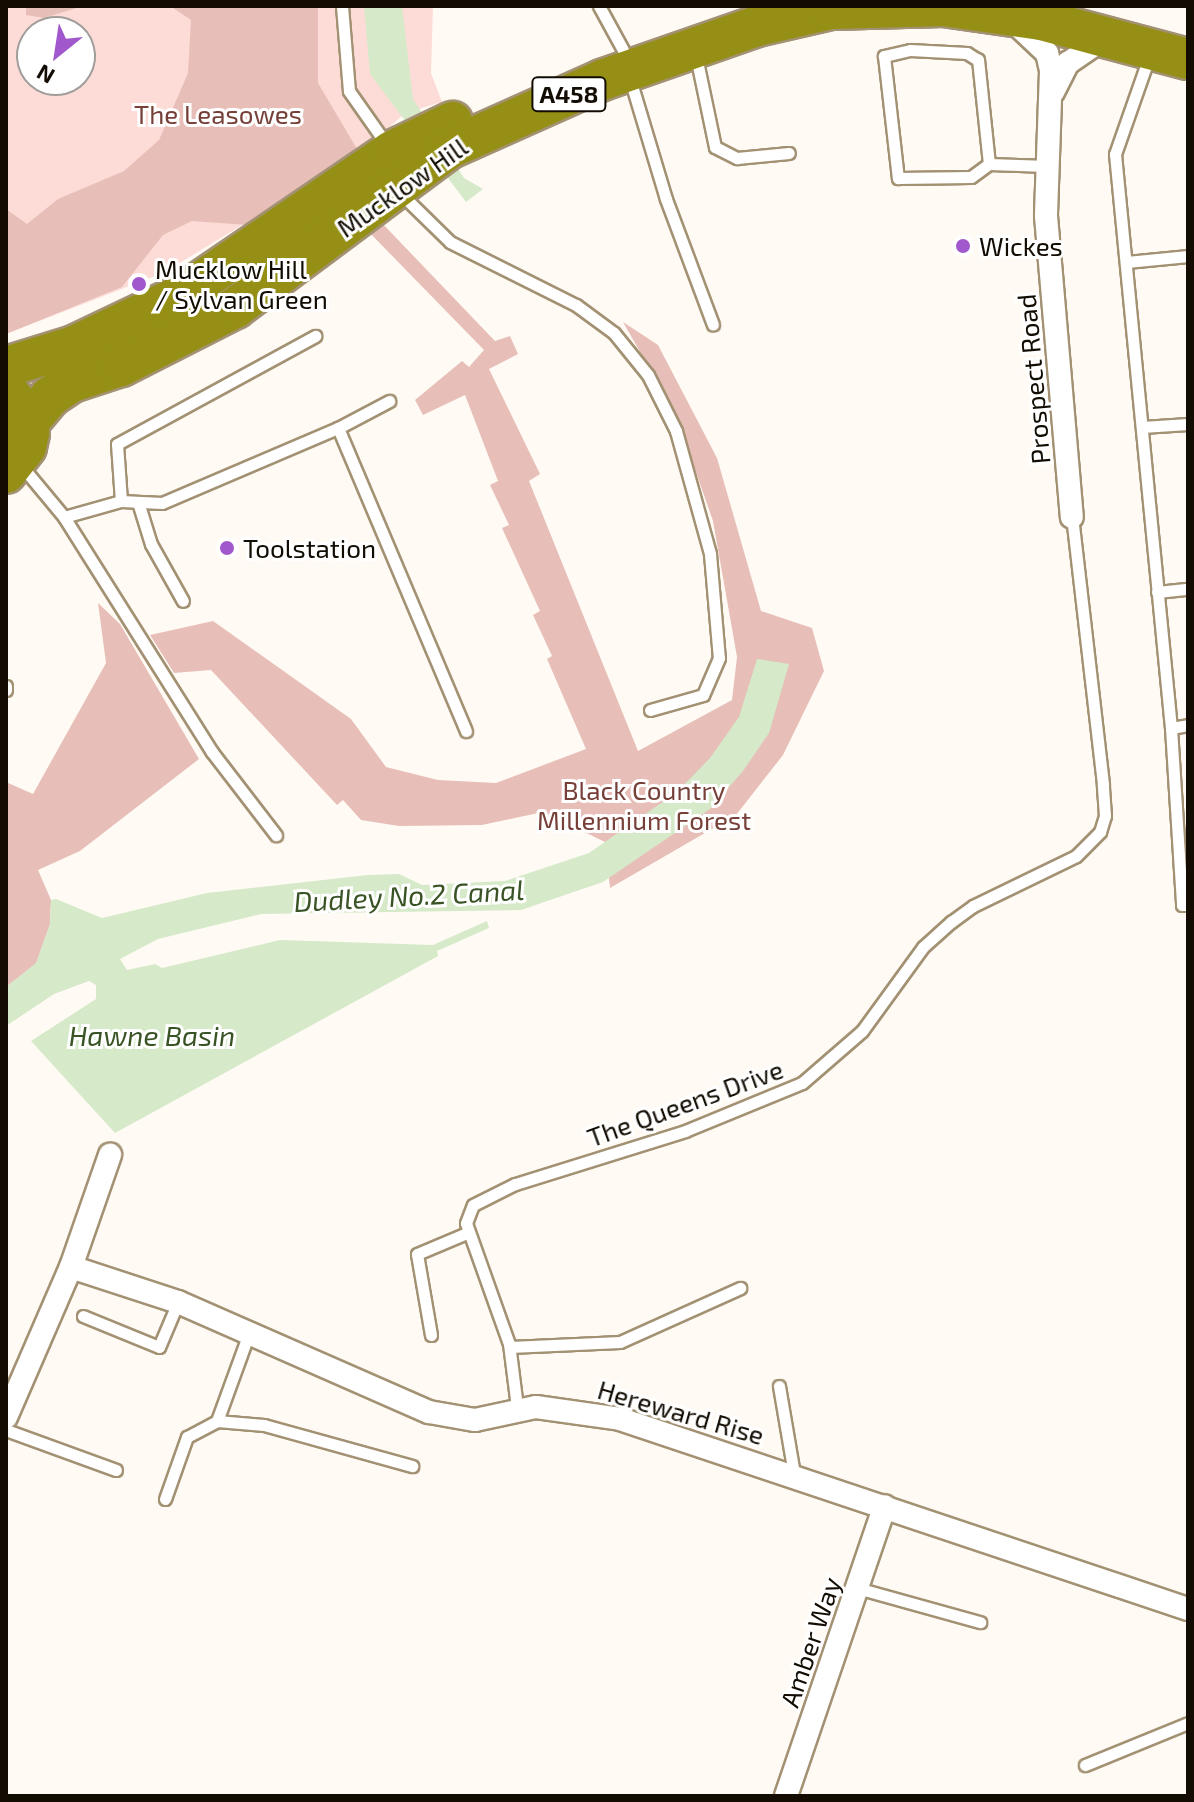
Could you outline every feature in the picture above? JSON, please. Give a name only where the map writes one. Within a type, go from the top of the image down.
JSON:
[{"type":"highway","name":"Mucklow Hill","points":[[6,367],[74,346],[181,295],[392,169],[450,148],[626,60],[749,6]]},
{"type":"highway","name":"Mucklow Hill","points":[[626,60],[695,47],[831,9],[943,6],[1106,36],[1170,54]]},
{"type":"highway","name":"Mucklow Hill","points":[[18,475],[26,447],[28,423],[51,396],[72,382],[121,366],[235,308],[392,169]]},
{"type":"highway","points":[[6,389],[28,423]]},
{"type":"street","name":"Prospect Road","points":[[997,14],[1026,29],[1047,53],[1053,92],[1046,216],[1072,517]]},
{"type":"street","name":"Prospect Road","points":[[1053,92],[1068,63],[1106,36]]},
{"type":"street","points":[[6,1417],[71,1267],[110,1155]]},
{"type":"street","name":"Hereward Rise","points":[[71,1267],[178,1302],[429,1412],[475,1420],[517,1407],[620,1419],[794,1474],[1188,1609]]},
{"type":"street","name":"Amber Way","points":[[786,1796],[885,1506]]},
{"type":"lane","points":[[342,6],[349,91],[392,169],[450,242],[576,305],[614,333],[648,375],[669,417],[710,554],[719,658],[703,695],[650,710]]},
{"type":"lane","points":[[599,6],[626,60],[666,199],[713,325]]},
{"type":"lane","points":[[695,47],[715,147],[737,158],[789,153]]},
{"type":"lane","points":[[989,164],[978,60],[967,53],[910,50],[884,56],[898,178],[971,177],[989,164],[1048,166]]},
{"type":"lane","points":[[1170,54],[1115,154],[1171,728],[1182,905],[1188,905]]},
{"type":"lane","points":[[1127,262],[1188,256]]},
{"type":"lane","points":[[121,501],[117,444],[315,336]]},
{"type":"lane","points":[[64,517],[121,501],[162,503],[338,428],[389,401]]},
{"type":"lane","points":[[1142,427],[1188,424]]},
{"type":"lane","points":[[338,428],[466,731]]},
{"type":"lane","points":[[18,475],[64,517],[212,752],[276,835]]},
{"type":"lane","points":[[138,502],[151,544],[183,601]]},
{"type":"lane","name":"The Queens Drive","points":[[469,1232],[466,1223],[473,1205],[483,1198],[685,1131],[802,1083],[862,1031],[923,947],[951,922],[973,906],[1076,856],[1100,832],[1105,816],[1103,784],[1072,517]]},
{"type":"lane","points":[[1157,592],[1188,589]]},
{"type":"lane","points":[[1171,728],[1188,725]]},
{"type":"lane","points":[[431,1335],[417,1254],[469,1232],[510,1347],[517,1407]]},
{"type":"lane","points":[[510,1347],[620,1342],[740,1288]]},
{"type":"lane","points":[[83,1316],[159,1347],[178,1302]]},
{"type":"lane","points":[[217,1421],[249,1333]]},
{"type":"lane","points":[[779,1386],[794,1474]]},
{"type":"lane","points":[[165,1499],[187,1437],[217,1421],[264,1425],[412,1466]]},
{"type":"lane","points":[[6,1430],[116,1470]]},
{"type":"lane","points":[[857,1588],[980,1622]]},
{"type":"lane","points":[[1085,1765],[1188,1723]]},
{"type":"green space","name":"The Leasowes","points":[[6,6],[433,6],[431,73],[442,102],[405,113],[360,154],[163,273],[6,334]]},
{"type":"green space","points":[[26,6],[83,6],[50,16],[26,15]]},
{"type":"green space","points":[[170,6],[318,6],[318,83],[360,154],[248,225],[192,221],[163,235],[122,287],[6,334],[6,209],[27,224],[58,199],[124,171],[159,140],[188,73],[191,20]]},
{"type":"green space","name":"Black Country Millennium Forest","points":[[379,220],[495,341],[510,336],[518,354],[489,369],[540,474],[529,481],[638,751],[732,700],[737,657],[713,521],[676,415],[623,322],[658,345],[717,458],[761,611],[812,628],[824,671],[783,755],[736,815],[610,888],[605,842],[543,812],[482,825],[399,826],[361,820],[343,800],[337,805],[211,670],[174,673],[150,635],[213,621],[351,719],[386,767],[438,780],[496,783],[586,749],[547,659],[552,656],[533,615],[540,611],[502,528],[509,525],[490,485],[498,481],[465,395],[423,415],[415,400],[462,361],[469,367],[484,350],[366,229]]},
{"type":"green space","points":[[98,603],[120,624],[199,759],[80,851],[38,870],[51,900],[50,924],[36,964],[6,987],[6,782],[33,794],[106,663]]},
{"type":"water","points":[[364,6],[402,6],[413,99],[464,178],[483,189],[466,202],[370,74]]},
{"type":"water","points":[[757,659],[789,664],[769,733],[743,771],[710,809],[603,882],[521,910],[261,914],[158,939],[120,959],[127,970],[155,964],[162,968],[280,940],[433,945],[487,921],[489,928],[437,951],[438,956],[115,1133],[31,1041],[96,999],[96,985],[89,981],[54,994],[6,1026],[6,987],[36,963],[50,924],[51,900],[56,899],[102,918],[207,893],[368,875],[399,874],[422,885],[505,881],[589,853],[677,792],[710,758],[739,717]]},
{"type":"place","name":"Wickes","points":[[963,246]]},
{"type":"place","name":"Mucklow Hill / Sylvan Green","points":[[139,284]]},
{"type":"place","name":"Toolstation","points":[[227,548]]},
{"type":"water label","name":"Dudley No.2 Canal","points":[[409,895]]},
{"type":"water label","name":"Hawne Basin","points":[[152,1035]]}]
